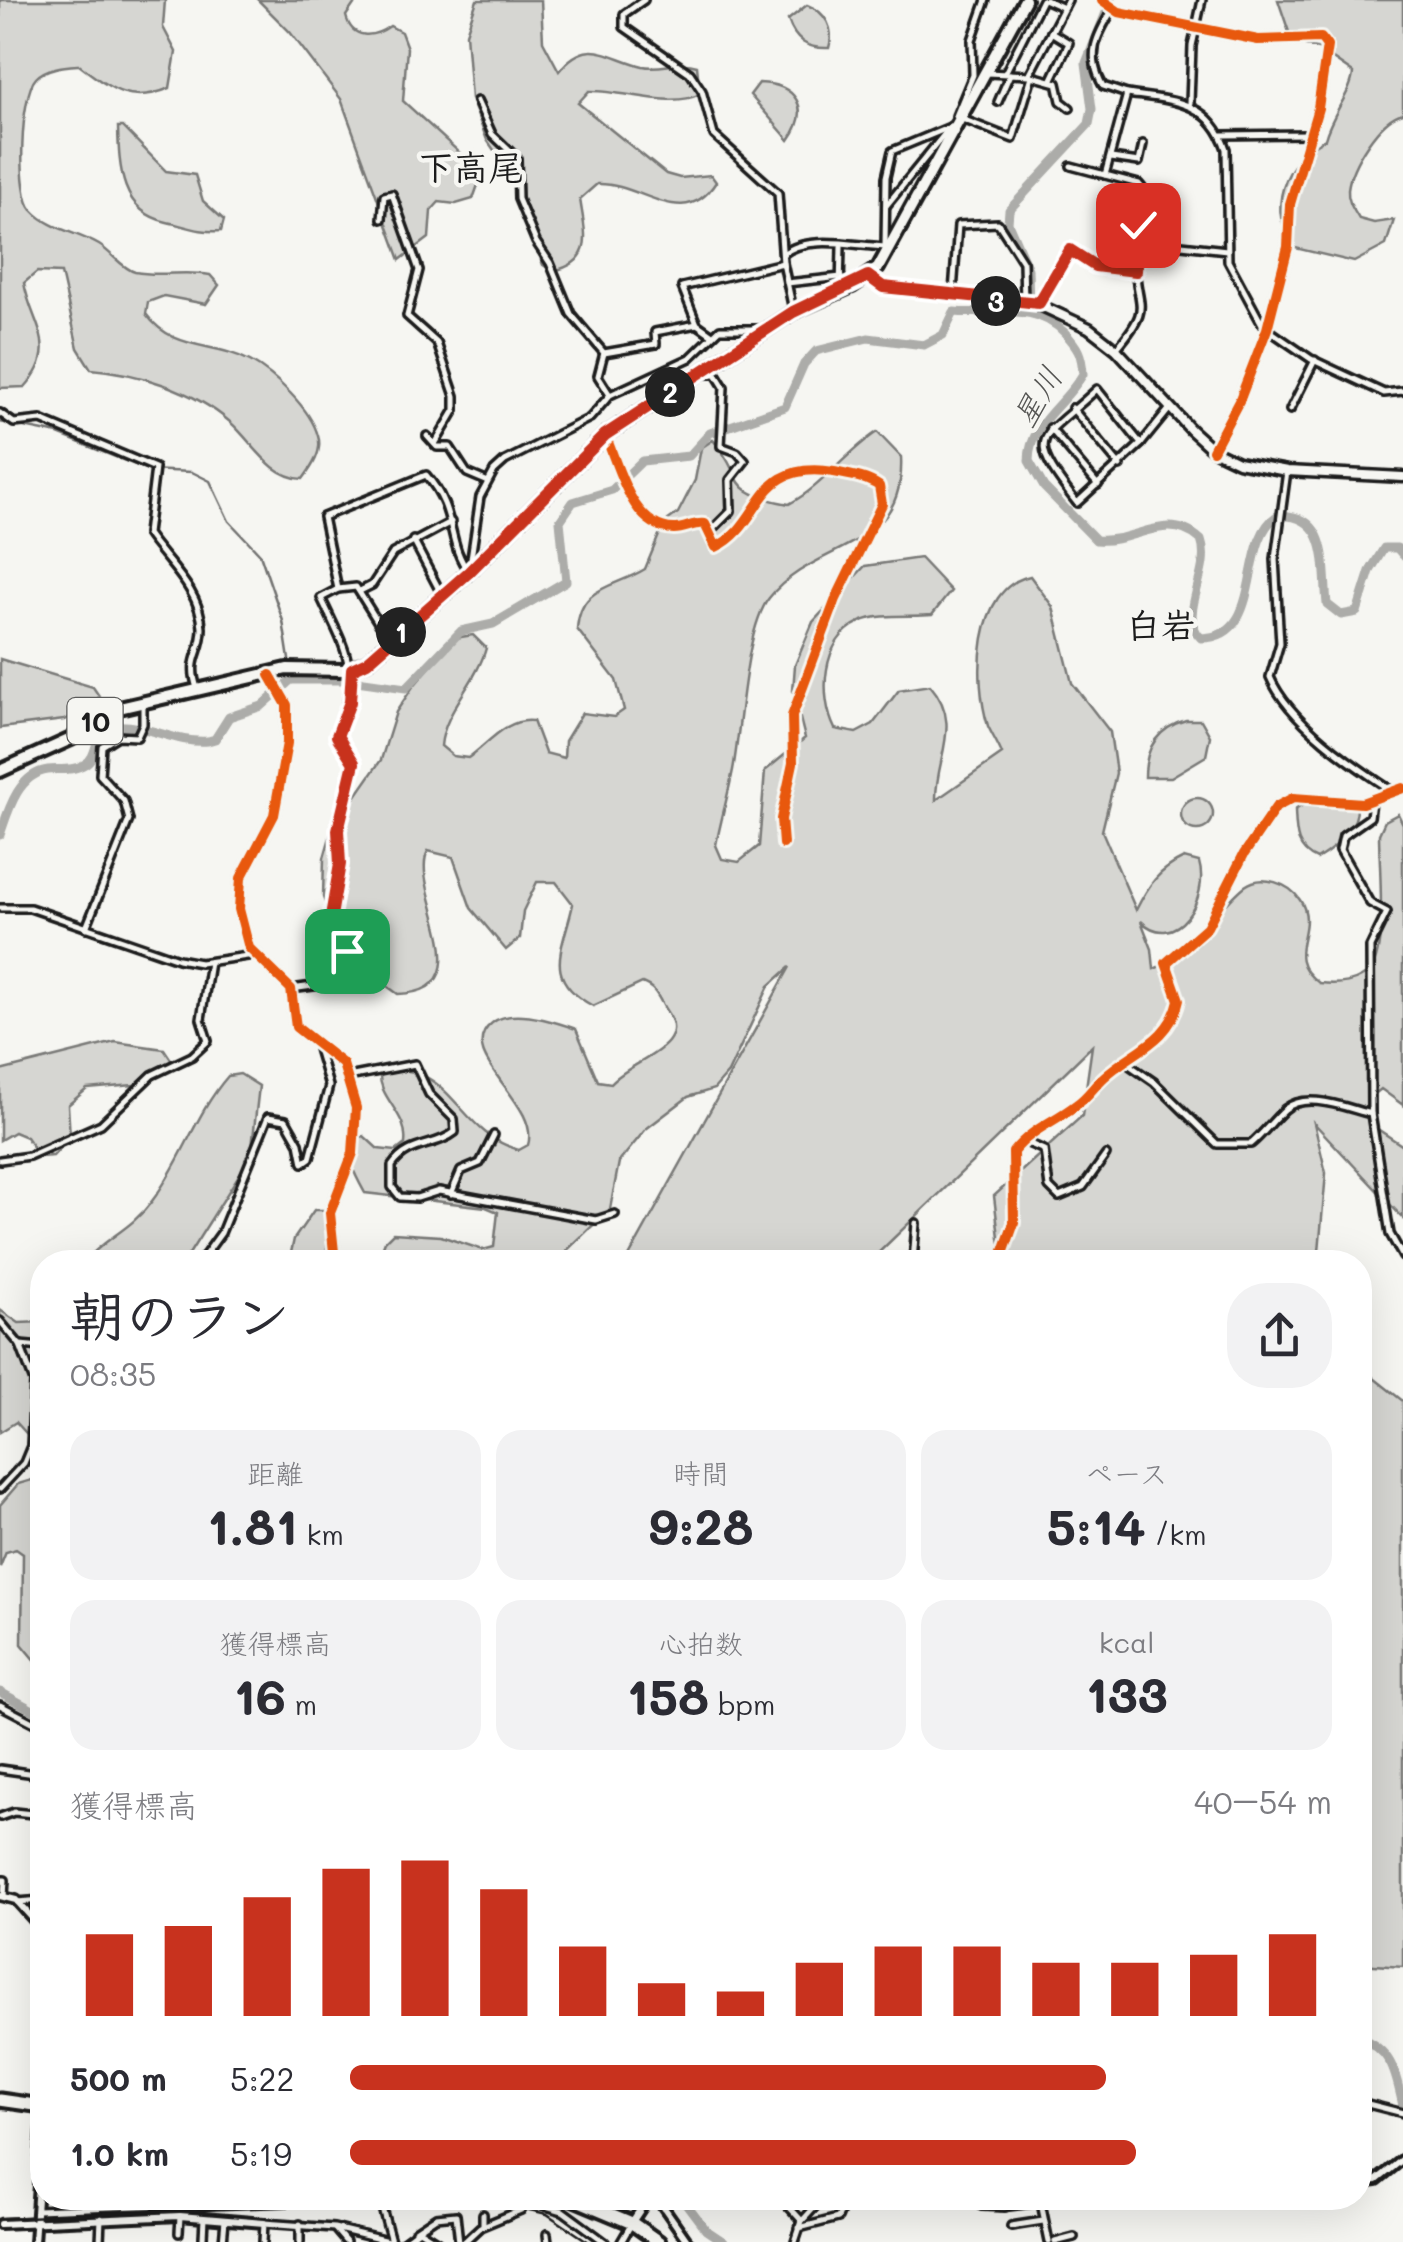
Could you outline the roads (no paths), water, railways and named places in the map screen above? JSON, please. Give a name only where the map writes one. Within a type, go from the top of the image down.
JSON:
[{"type":"highway","points":[[0,2103],[30,2108]]},
{"type":"highway","points":[[606,2210],[634,2220],[658,2242]]},
{"type":"highway","points":[[614,2210],[668,2242]]},
{"type":"main road","points":[[352,669],[390,642],[469,572],[605,435],[793,312],[868,276],[887,250],[1025,0]]},
{"type":"main road","points":[[868,276],[883,287],[1031,302],[1089,328],[1116,349],[1213,450],[1238,462],[1287,471],[1403,477]]},
{"type":"main road","name":"10","points":[[0,771],[70,739],[106,714],[143,702],[198,688],[272,678],[293,668],[352,669]]},
{"type":"street","points":[[644,0],[624,14],[624,27],[690,73],[702,92],[714,135],[778,193],[783,263],[793,312]]},
{"type":"street","points":[[886,206],[957,125],[970,87],[972,40],[986,0]]},
{"type":"street","points":[[998,102],[1007,74],[1044,0],[1064,8]]},
{"type":"street","points":[[782,254],[806,244],[887,250],[886,206],[892,151],[957,125],[1013,140],[1031,76],[1068,0]]},
{"type":"street","points":[[1102,0],[1112,8],[1258,40],[1324,40],[1328,57],[1293,189],[1288,247],[1266,329],[1240,398],[1213,450]]},
{"type":"street","points":[[1190,103],[1192,46],[1202,0]]},
{"type":"street","points":[[1112,8],[1092,48],[1093,68],[1102,86],[1127,94],[1190,103],[1221,135],[1226,150],[1228,261],[1266,329],[1315,360],[1384,393],[1403,391]]},
{"type":"street","points":[[1051,32],[1069,43],[1052,79]]},
{"type":"street","points":[[987,72],[1052,79],[1060,89],[1062,101],[1070,108]]},
{"type":"street","points":[[1105,175],[1127,94]]},
{"type":"street","points":[[477,101],[492,134],[517,158],[519,204],[571,314],[604,352]]},
{"type":"street","points":[[1221,135],[1309,134]]},
{"type":"street","points":[[1110,158],[1139,162],[1143,144]]},
{"type":"street","points":[[1071,166],[1144,188],[1136,240],[1140,316],[1116,349]]},
{"type":"street","points":[[382,219],[384,196],[392,194],[420,270],[407,316],[438,343],[455,396],[454,410],[434,444]]},
{"type":"street","points":[[954,292],[958,224],[998,222],[1023,262],[1031,302]]},
{"type":"street","points":[[1136,240],[1227,250]]},
{"type":"street","points":[[840,291],[841,246]]},
{"type":"street","points":[[1031,302],[1070,250],[1095,266],[1136,271]]},
{"type":"street","points":[[712,334],[697,324],[682,287],[783,263]]},
{"type":"street","points":[[787,283],[840,276]]},
{"type":"street","points":[[604,352],[656,344],[655,332],[697,324]]},
{"type":"street","points":[[469,572],[486,481],[505,461],[590,418],[610,396],[682,363],[712,334],[745,326],[767,329]]},
{"type":"street","points":[[604,352],[598,376],[610,396]]},
{"type":"street","points":[[1290,410],[1315,360]]},
{"type":"street","points":[[682,363],[698,374],[716,374],[724,386],[722,443],[743,457],[744,464],[730,480],[731,511],[710,532]]},
{"type":"street","points":[[1141,444],[1097,389],[1050,428],[1042,449],[1044,460],[1077,503],[1120,466],[1141,444],[1170,407]]},
{"type":"street","points":[[1072,408],[1120,466]]},
{"type":"street","points":[[0,413],[14,423],[41,420],[154,468],[147,534],[181,574],[202,624],[191,670],[198,688]]},
{"type":"street","points":[[1050,428],[1098,485]]},
{"type":"street","points":[[605,435],[632,503],[654,523],[673,529],[698,522],[710,532],[719,548],[765,495],[800,469],[875,482],[883,497],[836,599],[792,716],[792,763],[781,819],[783,844]]},
{"type":"street","points":[[427,436],[434,444],[450,447],[466,473],[486,481]]},
{"type":"street","points":[[1287,471],[1275,560],[1280,643],[1271,670],[1274,684],[1325,741],[1394,792]]},
{"type":"street","points":[[338,589],[323,517],[426,475],[447,504],[456,553],[469,572]]},
{"type":"street","points":[[360,591],[372,585],[394,553],[451,522]]},
{"type":"street","points":[[413,540],[442,596]]},
{"type":"street","points":[[291,988],[335,983],[348,947],[330,922],[340,864],[338,830],[354,763],[337,736],[350,702],[352,669],[322,598],[338,589],[356,587],[390,642]]},
{"type":"street","points":[[272,678],[289,716],[280,793],[238,892],[244,939],[254,955],[291,988],[296,1027],[337,1056],[348,1076],[356,1108],[356,1135],[354,1153],[330,1212],[335,1250]]},
{"type":"street","points":[[86,928],[129,820],[124,801],[100,775],[102,746],[118,736],[137,736],[144,724],[143,702]]},
{"type":"street","points":[[1004,1250],[1014,1223],[1011,1162],[1022,1141],[1078,1105],[1125,1062],[1155,1041],[1176,1012],[1178,1000],[1166,962],[1207,927],[1244,854],[1276,808],[1293,798],[1372,801],[1403,788]]},
{"type":"street","points":[[1372,801],[1370,817],[1343,836],[1340,850],[1370,903],[1387,912],[1370,946],[1371,1114],[1390,1234],[1403,1258]]},
{"type":"street","points":[[0,908],[30,908],[178,959],[210,962],[254,955]]},
{"type":"street","points":[[0,1160],[28,1156],[100,1124],[152,1075],[200,1050],[208,1041],[201,1019],[210,962]]},
{"type":"street","points":[[208,1250],[220,1233],[268,1117],[286,1120],[299,1142],[303,1163],[310,1158],[329,1086],[316,1042]]},
{"type":"street","points":[[1125,1062],[1154,1082],[1210,1139],[1226,1146],[1251,1144],[1285,1109],[1300,1102],[1326,1103],[1371,1114]]},
{"type":"street","points":[[348,1076],[415,1064],[430,1094],[454,1119],[456,1132],[421,1142],[392,1166],[392,1187],[407,1200],[435,1191],[493,1204],[507,1201],[542,1207],[559,1215],[596,1220],[615,1214]]},
{"type":"street","points":[[450,1194],[461,1172],[480,1162],[494,1135]]},
{"type":"street","points":[[1022,1141],[1044,1150],[1050,1187],[1059,1197],[1083,1188],[1106,1155]]},
{"type":"street","points":[[914,1250],[916,1224]]},
{"type":"street","points":[[0,1321],[30,1364]]},
{"type":"street","points":[[20,1345],[30,1346]]},
{"type":"street","points":[[0,1489],[24,1463],[30,1447]]},
{"type":"street","points":[[0,1706],[30,1721]]},
{"type":"street","points":[[0,1769],[30,1773]]},
{"type":"street","points":[[0,1817],[14,1812],[30,1814]]},
{"type":"street","points":[[0,1880],[5,1880],[2,1896],[17,1902],[30,1916]]},
{"type":"street","points":[[17,1902],[30,1901]]},
{"type":"street","points":[[1372,2105],[1403,2113]]},
{"type":"street","points":[[1372,2181],[1403,2160]]},
{"type":"street","points":[[34,2242],[36,2210]]},
{"type":"street","points":[[0,2224],[180,2216],[334,2228],[391,2241],[383,2210]]},
{"type":"street","points":[[403,2242],[436,2217],[456,2215],[462,2242],[483,2225],[521,2210]]},
{"type":"street","points":[[560,2210],[605,2242]]},
{"type":"street","points":[[620,2242],[639,2210]]},
{"type":"street","points":[[667,2210],[688,2242]]},
{"type":"street","points":[[789,2210],[800,2226]]},
{"type":"street","points":[[795,2242],[800,2226],[813,2210]]},
{"type":"street","points":[[800,2226],[838,2218],[841,2210]]},
{"type":"street","points":[[1041,2210],[1048,2241],[1074,2237]]},
{"type":"street","points":[[483,2214],[483,2225]]},
{"type":"street","points":[[179,2233],[180,2216]]},
{"type":"street","points":[[100,2242],[101,2218]]},
{"type":"street","points":[[202,2238],[204,2218]]},
{"type":"street","points":[[223,2242],[225,2220]]},
{"type":"street","points":[[1011,2226],[1043,2221]]},
{"type":"street","points":[[263,2242],[264,2223]]},
{"type":"street","points":[[300,2224],[300,2242]]},
{"type":"street","points":[[334,2228],[346,2242]]},
{"type":"street","points":[[415,2230],[438,2242]]},
{"type":"waterway","points":[[1029,310],[1028,269],[1008,223],[1009,210],[1089,124],[1092,109],[1086,63],[1111,0]]},
{"type":"waterway","name":"星川","points":[[0,835],[16,795],[29,778],[48,770],[85,764],[103,731],[109,728],[128,726],[185,740],[208,741],[215,739],[229,717],[262,706],[291,680],[350,680],[406,688],[461,631],[493,624],[566,581],[560,521],[573,502],[612,490],[642,461],[689,456],[710,433],[785,407],[804,364],[816,351],[868,338],[924,345],[943,335],[954,312],[1040,316],[1073,342],[1083,374],[1035,436],[1029,461],[1044,487],[1096,540],[1163,527],[1188,531],[1201,540],[1203,565],[1192,617],[1201,638],[1221,634],[1235,623],[1243,607],[1257,546],[1277,516],[1294,517],[1315,532],[1324,559],[1327,604],[1341,615],[1357,612],[1370,571],[1384,548],[1397,548],[1403,555]]},
{"type":"waterway","points":[[0,422],[58,434],[148,470],[192,472],[210,481],[229,521],[260,554],[283,621],[290,666]]},
{"type":"waterway","points":[[0,1692],[30,1708]]},
{"type":"waterway","points":[[1372,2044],[1380,2049],[1395,2074],[1403,2106]]},
{"type":"waterway","points":[[691,2210],[706,2230],[724,2242]]},
{"type":"railway","points":[[0,2218],[203,2210]]},
{"type":"railway","points":[[530,2210],[547,2214],[589,2242]]},
{"type":"district","name":"下高尾","points":[[471,166]]},
{"type":"district","name":"白岩","points":[[1161,624]]}]
